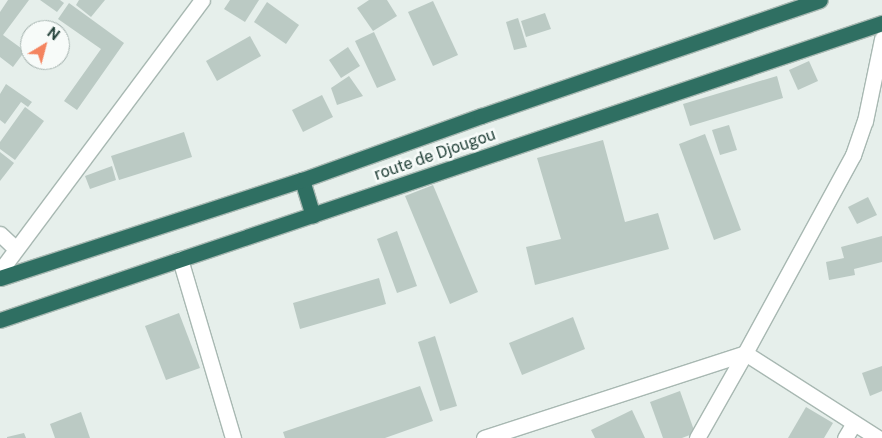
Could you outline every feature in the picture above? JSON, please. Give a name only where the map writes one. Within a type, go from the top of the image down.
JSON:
[{"type":"highway","name":"route de Djougou","points":[[0,278],[302,180],[480,116],[820,0]]},
{"type":"highway","name":"route de Djougou","points":[[0,320],[882,23]]},
{"type":"highway","points":[[302,180],[313,214]]},
{"type":"street","points":[[0,271],[202,0]]},
{"type":"street","points":[[697,438],[746,354],[853,155],[865,121],[882,39]]},
{"type":"street","points":[[0,234],[16,248]]},
{"type":"street","points":[[180,259],[233,438]]},
{"type":"street","points":[[746,354],[878,438]]},
{"type":"street","points":[[484,438],[746,354]]},
{"type":"street","points":[[845,438],[854,423]]},
{"type":"building","points":[[8,0],[29,0],[3,35],[20,47],[20,58],[13,67],[0,57],[0,12]]},
{"type":"building","points":[[40,0],[60,0],[64,3],[57,12]]},
{"type":"building","points":[[79,0],[105,0],[91,17],[76,5]]},
{"type":"building","points":[[230,0],[259,0],[245,22],[224,9]]},
{"type":"building","points":[[369,0],[387,0],[397,16],[373,31],[357,8]]},
{"type":"building","points":[[433,1],[458,55],[433,66],[408,12]]},
{"type":"building","points":[[267,2],[299,25],[286,44],[254,22]]},
{"type":"building","points":[[69,3],[124,43],[77,110],[64,101],[101,49],[70,27],[70,20],[58,19]]},
{"type":"building","points":[[545,13],[551,29],[526,37],[521,21]]},
{"type":"building","points":[[518,18],[527,47],[514,50],[506,22]]},
{"type":"building","points":[[374,32],[396,80],[377,88],[355,41]]},
{"type":"building","points":[[250,36],[261,56],[217,81],[206,61]]},
{"type":"building","points":[[348,47],[360,66],[341,78],[329,60]]},
{"type":"building","points":[[809,61],[818,81],[798,90],[789,70]]},
{"type":"building","points":[[349,76],[363,96],[337,105],[331,88]]},
{"type":"building","points":[[777,76],[783,98],[690,126],[683,104]]},
{"type":"building","points":[[6,84],[32,102],[28,107],[21,102],[5,124],[0,120],[0,94]]},
{"type":"building","points":[[322,95],[333,117],[303,132],[292,110]]},
{"type":"building","points":[[25,107],[44,121],[15,160],[0,149],[0,142]]},
{"type":"building","points":[[729,125],[737,150],[720,155],[712,130]]},
{"type":"building","points":[[184,132],[192,157],[119,180],[111,156]]},
{"type":"building","points":[[705,134],[741,230],[714,240],[679,144]]},
{"type":"building","points":[[603,140],[625,222],[658,213],[669,249],[535,285],[526,247],[561,239],[537,158]]},
{"type":"building","points":[[0,152],[14,163],[0,181]]},
{"type":"building","points":[[112,166],[116,180],[90,189],[85,176]]},
{"type":"building","points":[[433,185],[478,292],[450,304],[405,196]]},
{"type":"building","points":[[868,197],[877,215],[857,224],[848,207]]},
{"type":"building","points":[[397,231],[417,286],[397,293],[377,239]]},
{"type":"building","points":[[882,236],[882,262],[854,269],[855,275],[829,280],[826,262],[844,258],[841,247]]},
{"type":"building","points":[[379,278],[386,304],[300,329],[293,303]]},
{"type":"building","points":[[179,313],[200,368],[166,380],[145,326]]},
{"type":"building","points":[[573,317],[585,349],[522,375],[509,343]]},
{"type":"building","points":[[435,336],[457,406],[440,411],[418,342]]},
{"type":"building","points":[[882,366],[882,391],[870,396],[862,373]]},
{"type":"building","points":[[420,386],[433,421],[385,438],[285,438],[283,432]]},
{"type":"building","points":[[680,391],[695,433],[682,438],[663,438],[650,402]]},
{"type":"building","points":[[806,407],[833,423],[824,438],[788,438]]},
{"type":"building","points":[[632,410],[645,438],[595,438],[591,430]]},
{"type":"building","points":[[81,412],[90,438],[55,438],[50,424]]},
{"type":"building","points":[[24,433],[26,438],[7,438],[7,437]]}]
